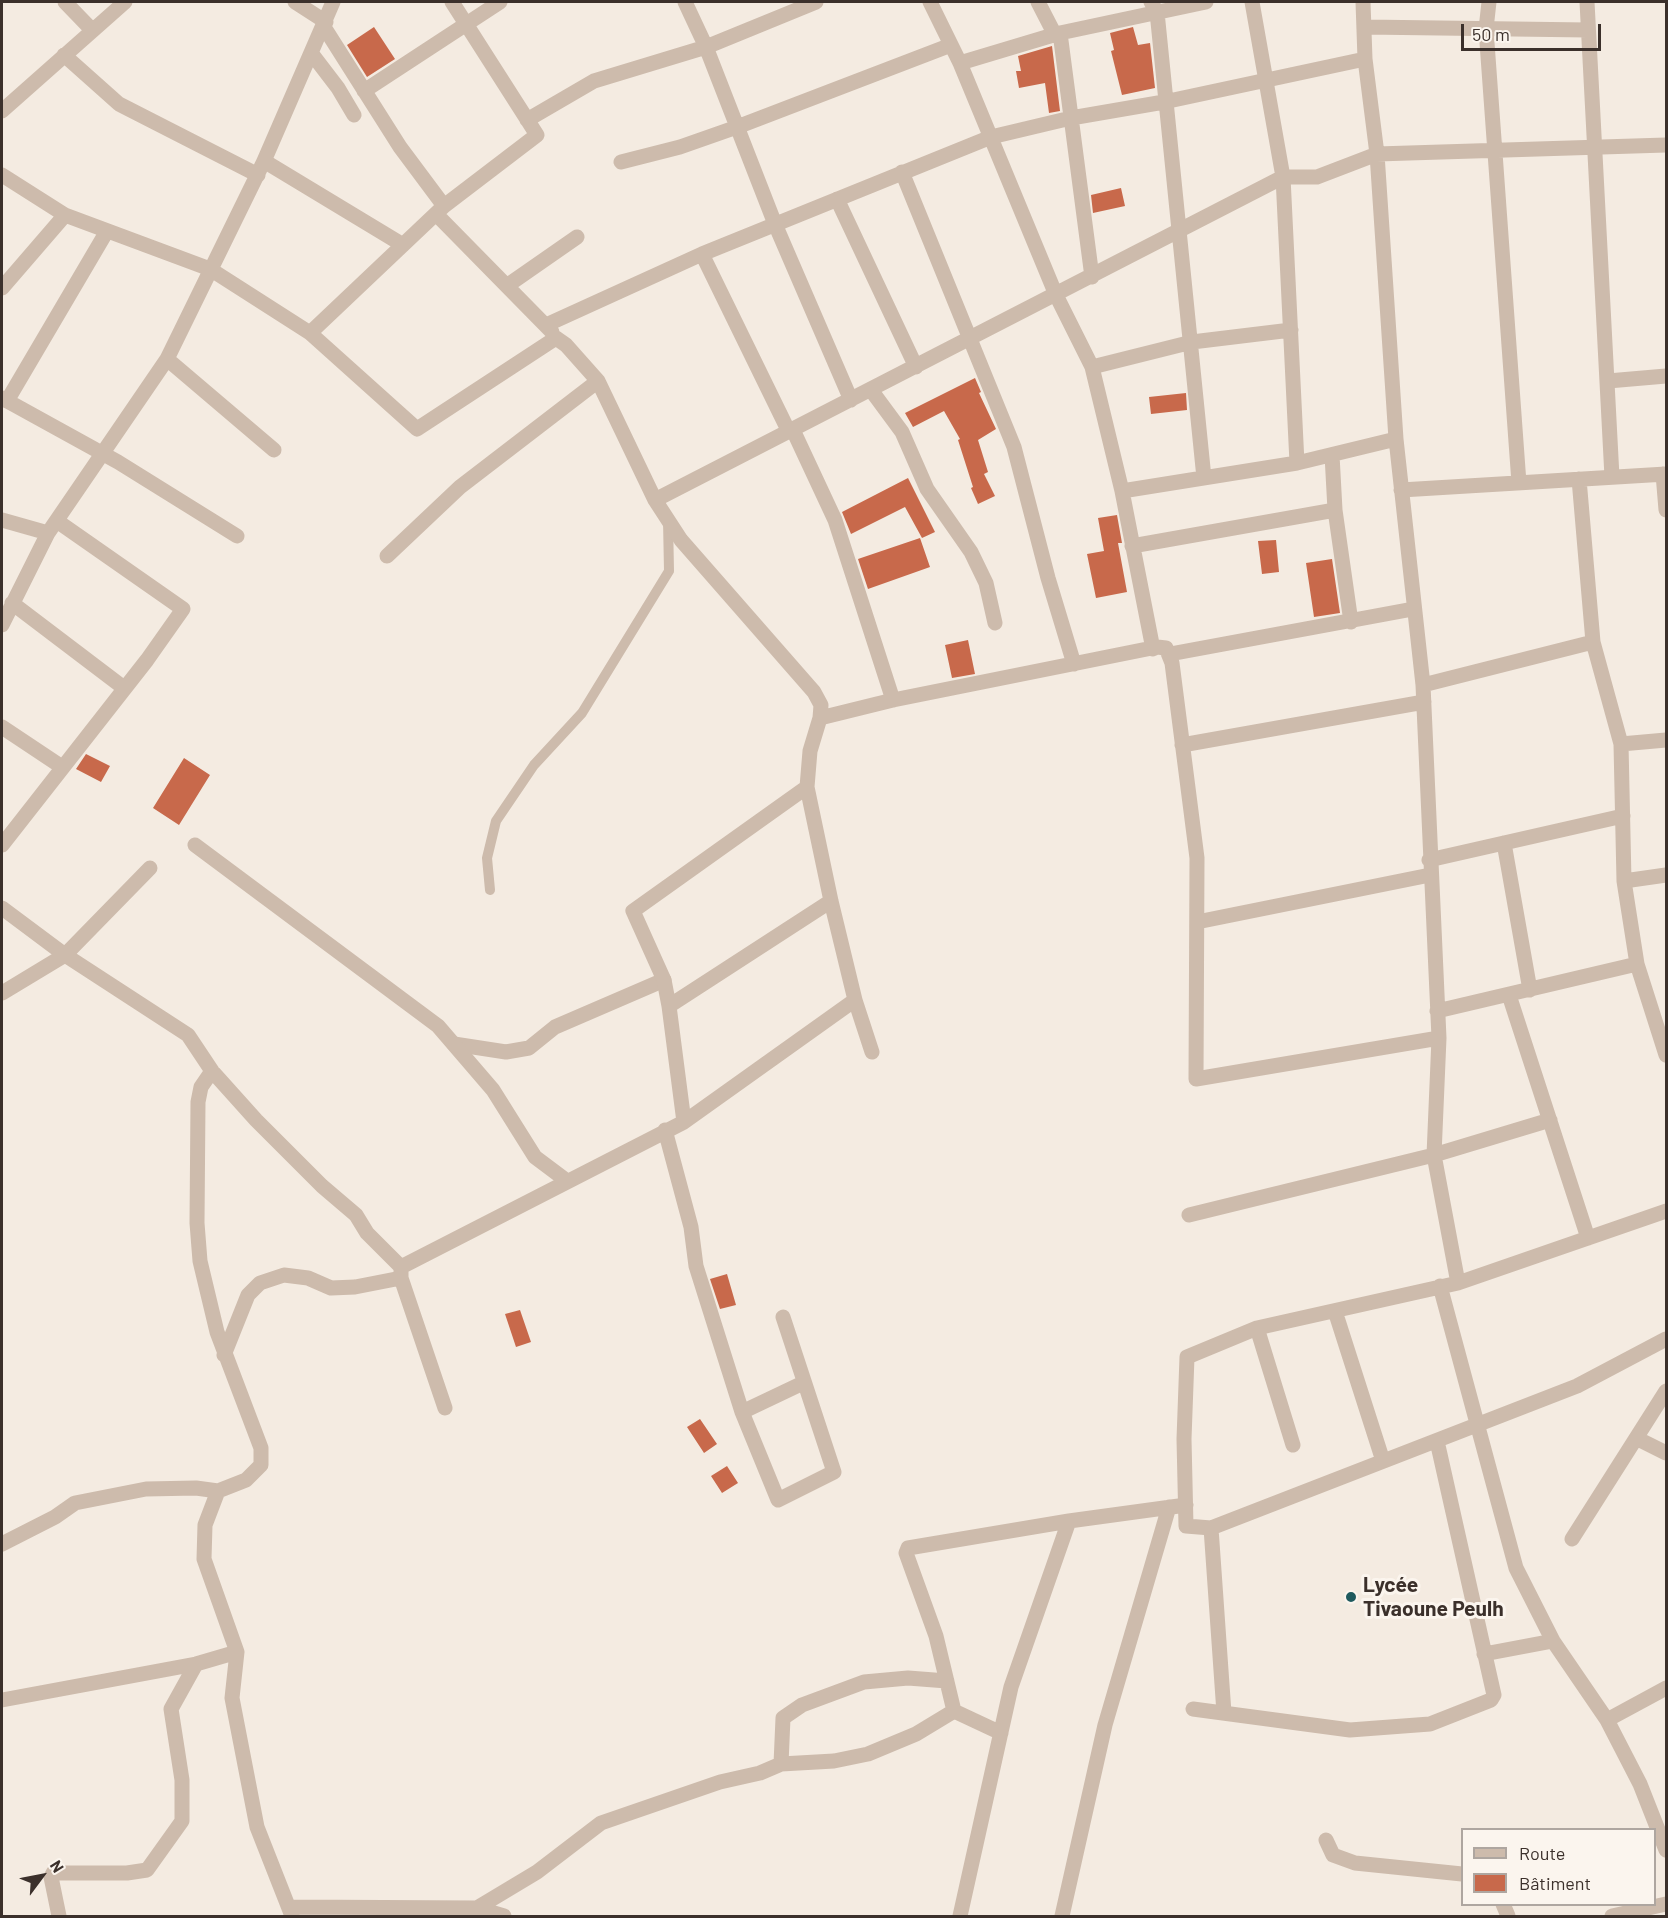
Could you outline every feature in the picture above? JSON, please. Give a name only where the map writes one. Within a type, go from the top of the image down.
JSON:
[{"type":"street","points":[[65,2],[92,30]]},
{"type":"street","points":[[2,110],[125,2]]},
{"type":"street","points":[[295,2],[325,25],[440,210],[598,381],[656,500],[681,540],[814,692],[821,705],[820,718],[810,752],[807,787],[855,1000],[872,1052]]},
{"type":"street","points":[[2,625],[53,527],[167,359],[261,168],[325,25],[333,2]]},
{"type":"street","points":[[310,333],[440,210],[537,135],[452,2]]},
{"type":"street","points":[[364,91],[500,2]]},
{"type":"street","points":[[685,2],[706,46],[775,224],[851,400]]},
{"type":"street","points":[[527,120],[594,81],[706,46],[816,2]]},
{"type":"street","points":[[930,2],[960,63],[1056,295],[1092,367],[1122,491],[1153,648]]},
{"type":"street","points":[[1038,2],[1058,34],[1092,277]]},
{"type":"street","points":[[960,63],[1154,7],[1206,2]]},
{"type":"street","points":[[1252,2],[1284,177],[1297,464]]},
{"type":"street","points":[[1363,2],[1365,59],[1377,154],[1396,439],[1423,685],[1439,1038],[1434,1155],[1458,1283]]},
{"type":"street","points":[[1489,2],[1486,29],[1519,483]]},
{"type":"street","points":[[1587,2],[1612,477]]},
{"type":"street","points":[[1154,7],[1192,342],[1204,478]]},
{"type":"street","points":[[1365,27],[1588,30]]},
{"type":"street","points":[[621,162],[680,147],[951,45]]},
{"type":"street","points":[[312,54],[338,88],[354,116]]},
{"type":"street","points":[[64,55],[119,104],[261,168],[404,245]]},
{"type":"street","points":[[546,325],[702,254],[991,136],[1365,59]]},
{"type":"street","points":[[338,88],[355,76]]},
{"type":"street","points":[[656,500],[1284,177],[1317,177],[1377,154],[1666,145]]},
{"type":"street","points":[[902,172],[1014,447],[1048,578],[1074,664]]},
{"type":"street","points":[[2,175],[66,214],[210,269],[310,333],[417,429],[556,338]]},
{"type":"street","points":[[837,199],[916,367]]},
{"type":"street","points":[[2,288],[66,214]]},
{"type":"street","points":[[107,231],[4,399],[103,455],[237,536]]},
{"type":"street","points":[[508,285],[577,237]]},
{"type":"street","points":[[702,254],[835,520],[893,700]]},
{"type":"street","points":[[1092,367],[1192,342],[1291,330]]},
{"type":"street","points":[[167,359],[274,450]]},
{"type":"street","points":[[1608,381],[1666,376]]},
{"type":"street","points":[[387,556],[460,487],[598,381]]},
{"type":"street","points":[[871,390],[902,432],[927,489],[971,552],[986,583],[995,623]]},
{"type":"street","points":[[1122,491],[1297,464],[1396,439]]},
{"type":"street","points":[[1332,455],[1335,510],[1351,622]]},
{"type":"street","points":[[1401,490],[1665,474],[1666,510]]},
{"type":"street","points":[[1578,479],[1593,642],[1621,744],[1624,880],[1637,964],[1666,1055]]},
{"type":"street","points":[[1132,546],[1335,510]]},
{"type":"street","points":[[2,520],[53,527],[183,609],[2,845]]},
{"type":"street","points":[[12,603],[124,688]]},
{"type":"street","points":[[1170,654],[1413,609]]},
{"type":"street","points":[[1423,685],[1593,642]]},
{"type":"street","points":[[820,718],[893,700],[1163,647],[1170,654],[1197,858],[1196,1079],[1439,1038]]},
{"type":"street","points":[[1182,745],[1424,702]]},
{"type":"street","points":[[2,727],[62,767]]},
{"type":"street","points":[[1621,744],[1666,740]]},
{"type":"street","points":[[684,1122],[664,980],[633,911],[807,787]]},
{"type":"street","points":[[1197,922],[1430,868],[1503,843],[1623,816]]},
{"type":"street","points":[[1503,843],[1530,990]]},
{"type":"street","points":[[195,845],[438,1026],[493,1090],[536,1157],[567,1181]]},
{"type":"street","points":[[2,993],[65,955],[150,868]]},
{"type":"street","points":[[1624,880],[1666,875]]},
{"type":"street","points":[[669,1006],[831,901]]},
{"type":"street","points":[[2,908],[65,955],[188,1035],[212,1071],[291,1155],[356,1215],[401,1272],[445,1408]]},
{"type":"street","points":[[1437,1011],[1637,964]]},
{"type":"street","points":[[454,1044],[506,1052],[529,1048],[555,1027],[664,980]]},
{"type":"street","points":[[1509,995],[1588,1238]]},
{"type":"street","points":[[224,1355],[248,1295],[260,1283],[284,1275],[308,1278],[331,1288],[355,1287],[401,1272],[567,1181],[684,1122],[855,1000]]},
{"type":"street","points":[[2,1544],[55,1517],[75,1503],[146,1489],[196,1488],[218,1491],[246,1480],[261,1465],[261,1448],[224,1355],[200,1261],[197,1223],[198,1102],[201,1087],[212,1071]]},
{"type":"street","points":[[1189,1215],[1434,1155],[1550,1120]]},
{"type":"street","points":[[665,1130],[691,1227],[696,1266],[742,1412],[778,1500],[834,1472],[783,1317]]},
{"type":"street","points":[[1666,1211],[1458,1283],[1257,1328],[1187,1357],[1184,1439],[1186,1526],[1210,1528],[1437,1441],[1577,1386],[1666,1339]]},
{"type":"street","points":[[1440,1286],[1516,1568],[1553,1641],[1607,1720],[1640,1784],[1666,1851]]},
{"type":"street","points":[[1335,1311],[1383,1461]]},
{"type":"street","points":[[1257,1328],[1293,1445]]},
{"type":"street","points":[[742,1412],[803,1383]]},
{"type":"street","points":[[1572,1539],[1666,1391]]},
{"type":"street","points":[[1636,1438],[1666,1453]]},
{"type":"street","points":[[1193,1709],[1350,1730],[1430,1724],[1493,1698],[1437,1441]]},
{"type":"street","points":[[218,1491],[205,1525],[204,1559],[237,1652],[232,1698],[257,1827],[291,1912],[477,1908],[504,1917]]},
{"type":"street","points":[[954,1712],[936,1636],[906,1553],[908,1548],[1069,1521],[1186,1505]]},
{"type":"street","points":[[1062,1917],[1106,1725],[1169,1507]]},
{"type":"street","points":[[960,1917],[1011,1687],[1069,1521]]},
{"type":"street","points":[[1210,1528],[1224,1713]]},
{"type":"street","points":[[1484,1654],[1553,1641]]},
{"type":"street","points":[[2,1700],[196,1664],[237,1652]]},
{"type":"street","points":[[59,1917],[51,1877],[53,1873],[128,1873],[147,1870],[182,1821],[182,1780],[171,1709],[196,1664]]},
{"type":"street","points":[[781,1764],[783,1718],[802,1705],[864,1682],[908,1678],[947,1681]]},
{"type":"street","points":[[1607,1720],[1666,1688]]},
{"type":"street","points":[[954,1712],[1001,1733]]},
{"type":"street","points":[[477,1908],[537,1872],[601,1823],[720,1782],[760,1773],[781,1764],[834,1761],[868,1754],[916,1734],[954,1712]]},
{"type":"street","points":[[1326,1840],[1333,1855],[1355,1863],[1461,1874]]},
{"type":"street","points":[[1612,1917],[1666,1904]]},
{"type":"street","points":[[428,1917],[445,1910]]},
{"type":"lane","points":[[490,890],[487,858],[496,821],[534,765],[582,713],[669,571],[668,520]]},
{"type":"building","points":[[374,27],[395,59],[367,77],[347,45]]},
{"type":"building","points":[[1133,27],[1138,45],[1150,43],[1155,88],[1122,95],[1111,51],[1114,50],[1110,33]]},
{"type":"building","points":[[1052,46],[1060,111],[1049,113],[1045,83],[1019,88],[1016,71],[1021,71],[1018,56]]},
{"type":"building","points":[[1121,188],[1125,206],[1093,213],[1091,195]]},
{"type":"building","points":[[975,378],[981,392],[979,393],[996,429],[978,440],[988,472],[984,474],[995,496],[978,504],[971,488],[973,487],[958,440],[960,439],[944,411],[913,427],[905,413]]},
{"type":"building","points":[[1186,393],[1187,410],[1151,414],[1149,397]]},
{"type":"building","points":[[908,478],[935,532],[922,538],[905,507],[851,534],[842,512]]},
{"type":"building","points":[[1117,515],[1122,543],[1118,543],[1127,592],[1096,598],[1087,554],[1104,551],[1098,518]]},
{"type":"building","points":[[920,538],[930,567],[868,589],[858,559]]},
{"type":"building","points":[[1276,540],[1279,572],[1262,574],[1258,541]]},
{"type":"building","points":[[1332,559],[1340,613],[1314,617],[1306,563]]},
{"type":"building","points":[[968,640],[975,674],[952,678],[945,645]]},
{"type":"building","points":[[86,754],[110,766],[101,782],[76,769]]},
{"type":"building","points":[[184,758],[210,775],[179,825],[153,808]]},
{"type":"building","points":[[727,1274],[736,1305],[720,1309],[710,1279]]},
{"type":"building","points":[[520,1310],[531,1342],[516,1347],[505,1314]]},
{"type":"building","points":[[700,1419],[717,1444],[704,1453],[687,1427]]},
{"type":"building","points":[[727,1466],[738,1483],[722,1493],[711,1476]]},
{"type":"place","name":"Lycée Tivaoune Peulh","points":[[1351,1597]]}]
